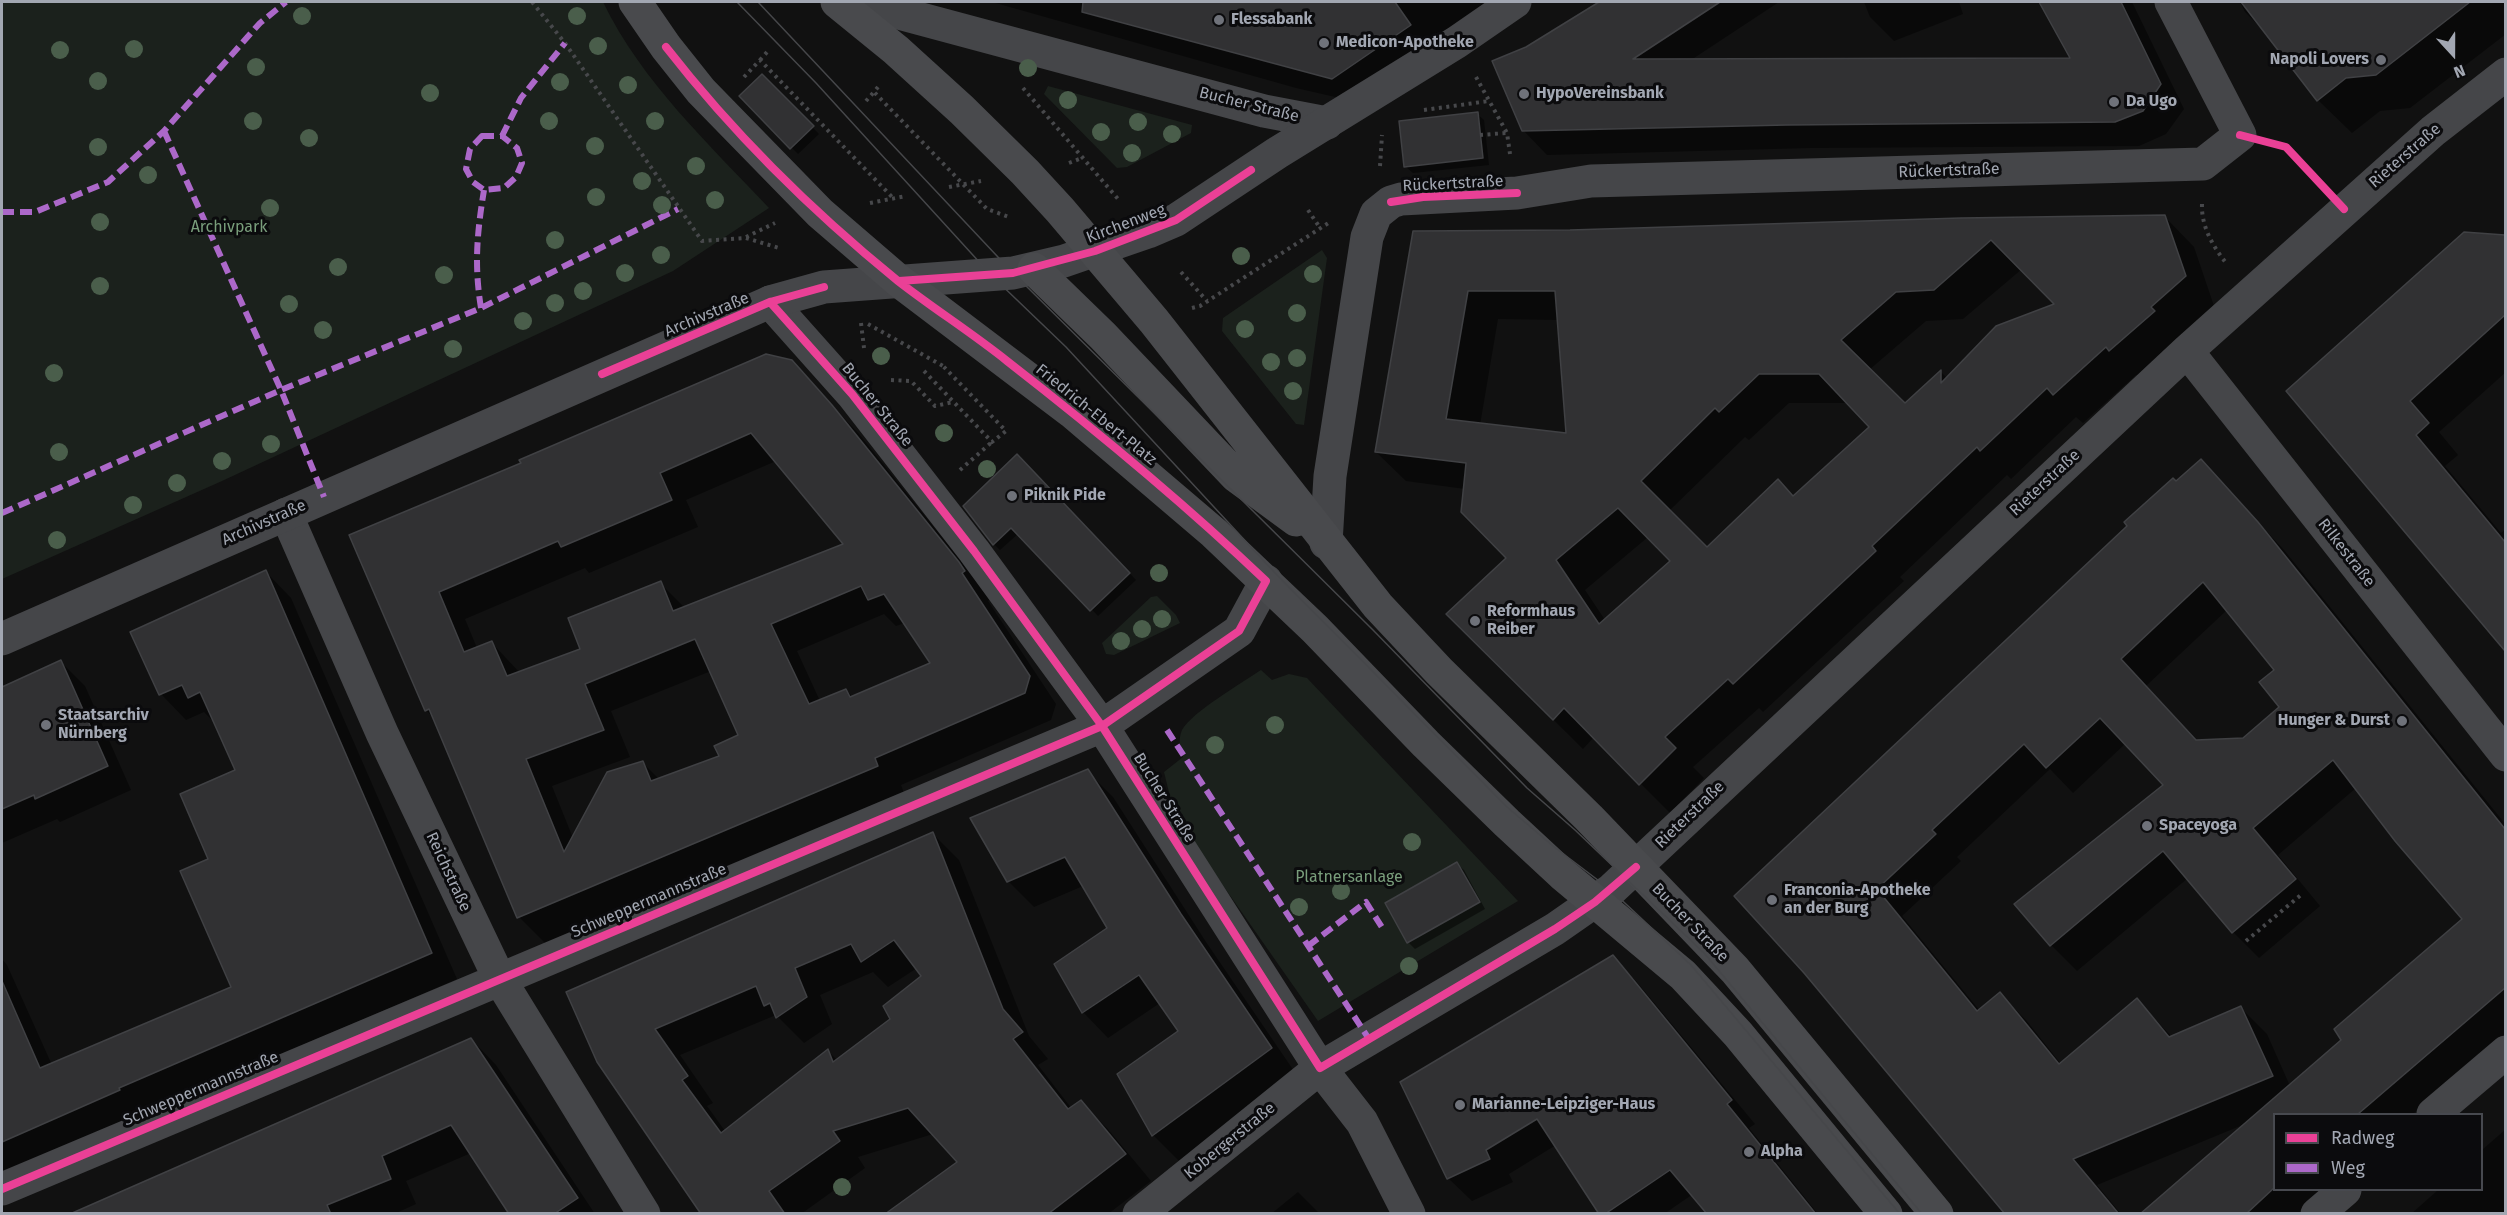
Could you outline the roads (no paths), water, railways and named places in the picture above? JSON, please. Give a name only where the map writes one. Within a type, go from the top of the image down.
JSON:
[{"type":"main road","points":[[635,2],[683,69],[727,120],[808,202],[899,281]]},
{"type":"main road","name":"Bucher Straße","points":[[837,2],[896,50],[1025,172],[1154,321],[1326,543],[1378,606],[1735,970],[1938,1214]]},
{"type":"main road","points":[[1034,269],[1109,342],[1236,476],[1326,543]]},
{"type":"main road","name":"Friedrich-Ebert-Platz","points":[[899,281],[1072,412],[1197,518],[1266,581]]},
{"type":"main road","points":[[1266,581],[1482,799],[1595,902],[1683,975],[1706,999],[1886,1214]]},
{"type":"street","name":"Bucher Straße","points":[[858,2],[1264,111],[1327,123]]},
{"type":"street","name":"Kirchenweg","points":[[1034,269],[1095,251],[1176,220],[1515,2]]},
{"type":"street","name":"Rückertstraße","points":[[1326,543],[1330,476],[1367,237],[1372,220],[1391,202],[1412,198],[1517,193],[1592,181],[2203,164],[2240,135],[2171,2]]},
{"type":"street","name":"Rieterstraße","points":[[1595,902],[1636,867],[2187,351],[2433,131],[2505,75]]},
{"type":"street","points":[[899,281],[992,276],[1034,269]]},
{"type":"street","name":"Archivstraße","points":[[2,639],[770,302],[824,287],[899,281]]},
{"type":"street","name":"Bucher Straße","points":[[770,302],[852,394],[974,551],[1102,726],[1320,1068],[1362,1122],[1409,1214]]},
{"type":"street","name":"Rilkestraße","points":[[2187,351],[2505,755]]},
{"type":"street","name":"Reichstraße","points":[[286,514],[382,733],[499,978],[644,1214]]},
{"type":"street","name":"Schweppermannstraße","points":[[2,1189],[1102,726],[1239,631],[1266,581]]},
{"type":"street","points":[[1320,1068],[1555,929],[1595,902]]},
{"type":"street","points":[[2434,1113],[2505,1052]]},
{"type":"street","name":"Kobergerstraße","points":[[1139,1214],[1320,1068]]},
{"type":"street","points":[[2317,1214],[2344,1191]]},
{"type":"tram line","points":[[737,2],[816,83],[992,276],[1066,347],[1275,573],[1507,807],[1611,890],[1691,965],[1900,1214]]},
{"type":"tram line","points":[[758,2],[1013,273],[1373,630],[1527,788],[1575,830],[1705,954],[1922,1214]]},
{"type":"place","name":"Flessabank","points":[[1219,20]]},
{"type":"place","name":"Medicon-Apotheke","points":[[1324,43]]},
{"type":"place","name":"Napoli Lovers","points":[[2381,60]]},
{"type":"place","name":"HypoVereinsbank","points":[[1524,94]]},
{"type":"place","name":"Da Ugo","points":[[2114,102]]},
{"type":"place","name":"Piknik Pide","points":[[1012,496]]},
{"type":"place","name":"Reformhaus Reiber","points":[[1475,621]]},
{"type":"place","name":"Hunger & Durst","points":[[2402,721]]},
{"type":"place","name":"Staatsarchiv Nürnberg","points":[[46,725]]},
{"type":"place","name":"Spaceyoga","points":[[2147,826]]},
{"type":"place","name":"Franconia-Apotheke an der Burg","points":[[1772,900]]},
{"type":"place","name":"Marianne-Leipziger-Haus","points":[[1460,1105]]},
{"type":"place","name":"Alpha","points":[[1749,1152]]},
{"type":"park label","name":"Archivpark","points":[[229,228]]},
{"type":"park label","name":"Platnersanlage","points":[[1349,878]]}]
